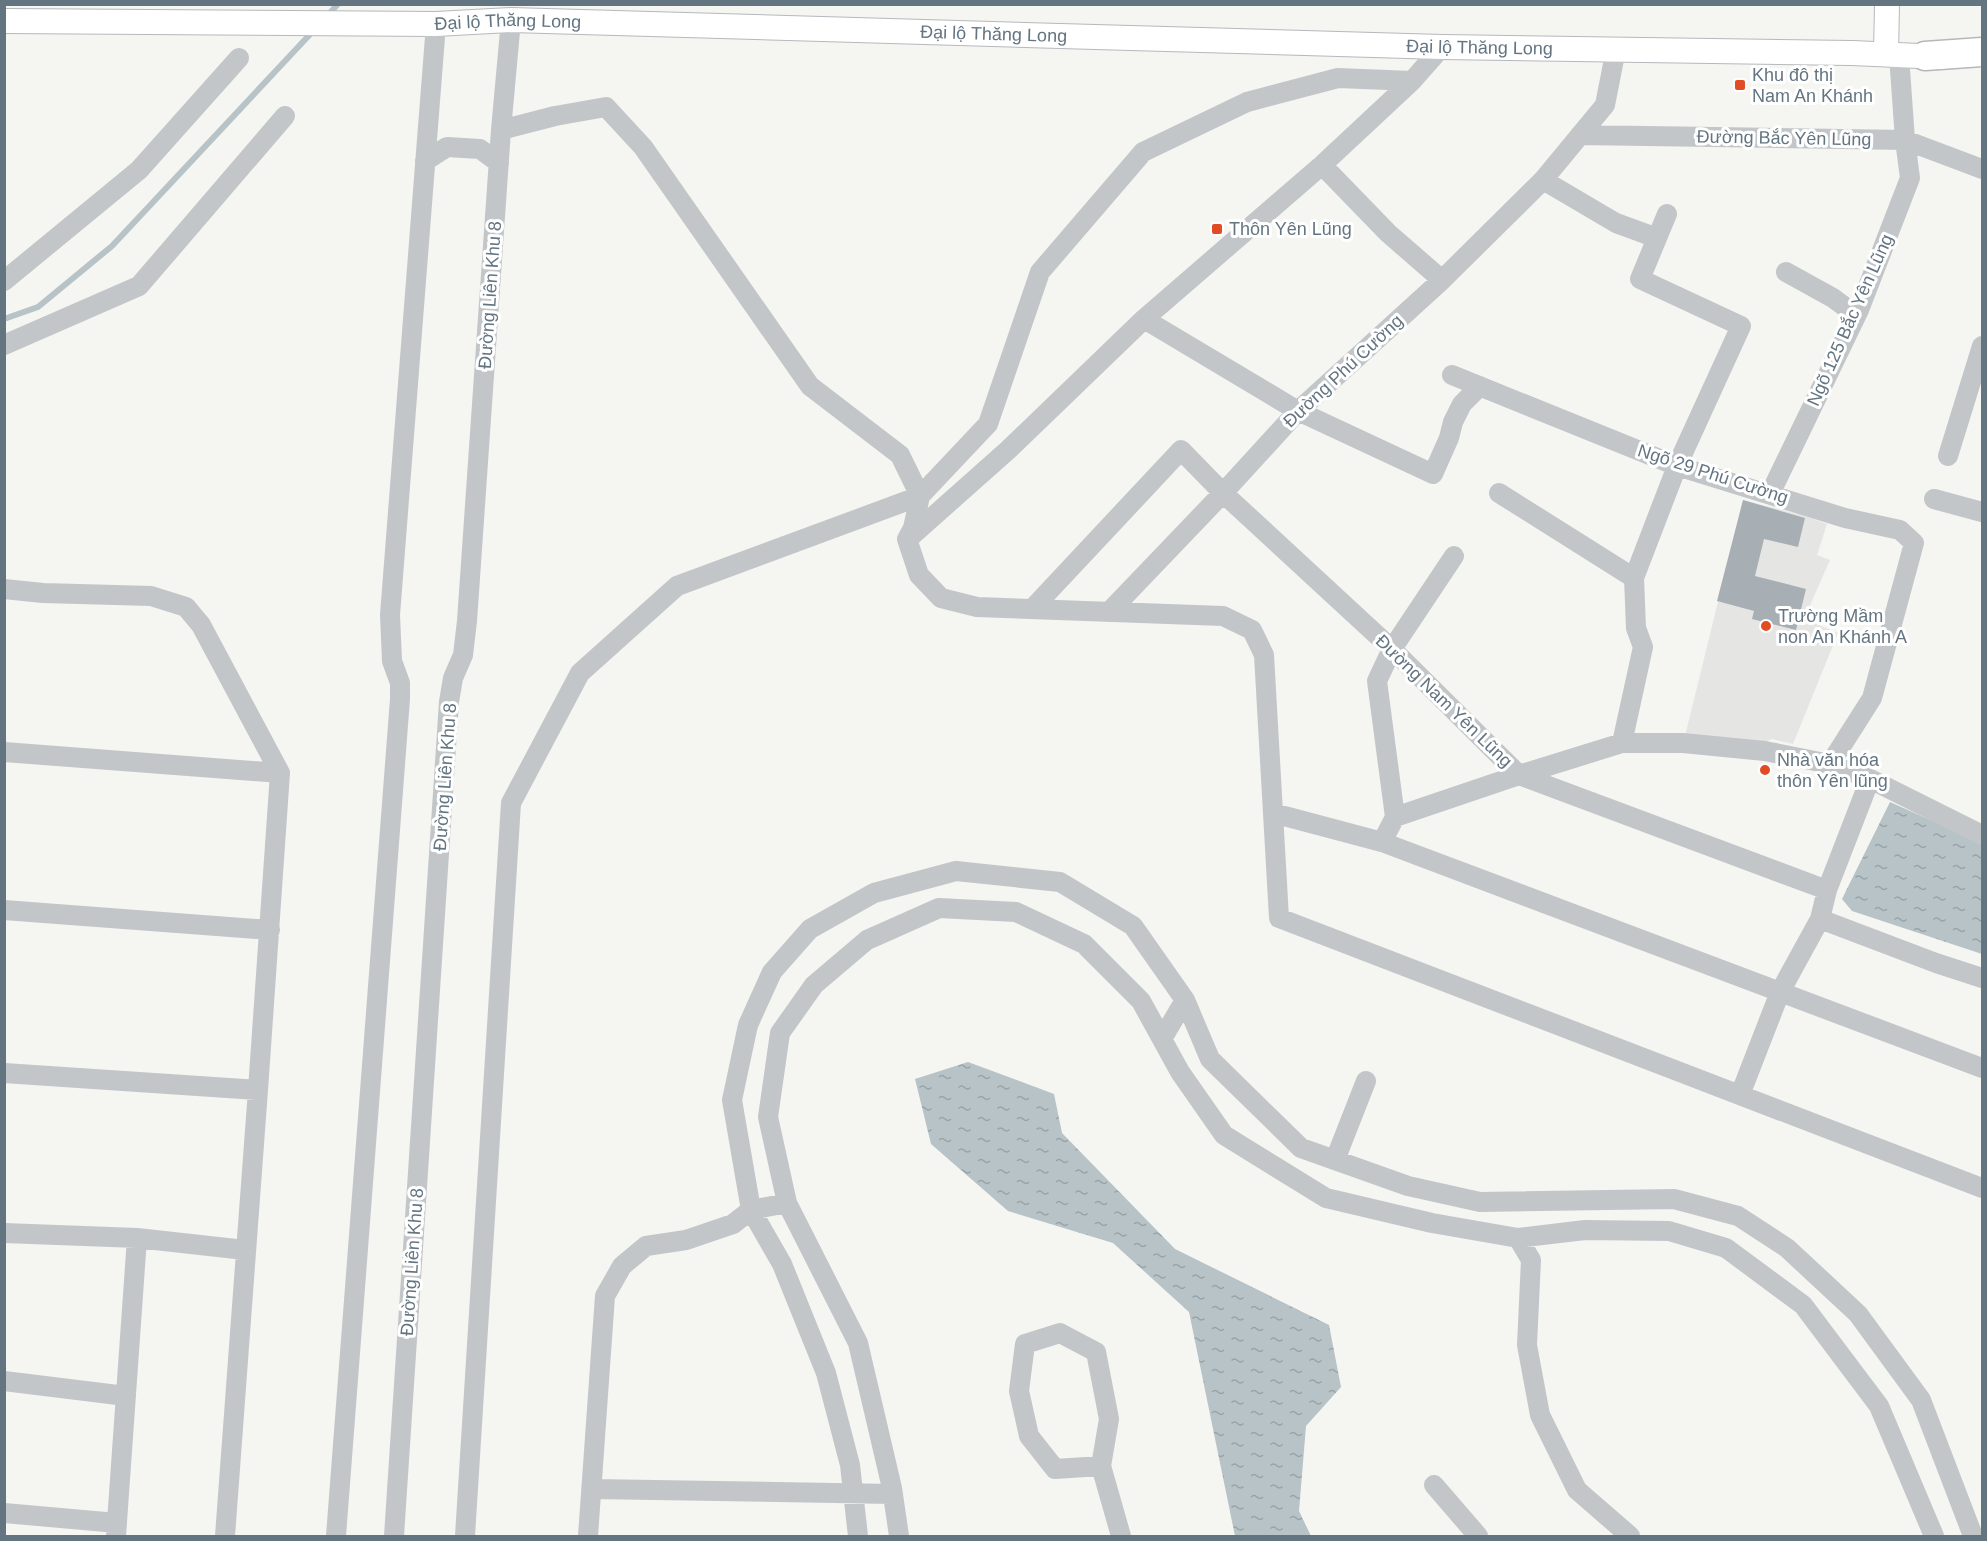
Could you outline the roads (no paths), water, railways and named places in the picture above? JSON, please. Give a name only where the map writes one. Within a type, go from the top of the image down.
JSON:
[{"type":"highway","points":[[1904,55],[1983,52]]},
{"type":"main road","points":[[1887,4],[1904,55]]},
{"type":"main road","name":"Đại lộ Thăng Long","points":[[4,21],[436,24],[511,20],[1442,48],[1904,55],[1983,59]]},
{"type":"street","name":"Đường Liên Khu 8","points":[[394,1536],[450,702],[453,678],[463,655],[467,621],[501,130],[511,20]]},
{"type":"street","points":[[336,1536],[400,699],[400,683],[392,661],[390,615],[436,24]]},
{"type":"street","points":[[907,539],[1008,450],[1144,319],[1322,165],[1412,81],[1442,48]]},
{"type":"street","name":"Đường Phú Cường","points":[[1110,611],[1298,411],[1442,280],[1543,180],[1605,105],[1616,50]]},
{"type":"street","name":"Ngõ 125 Bắc Yên Lũng","points":[[1770,494],[1856,315],[1910,178],[1905,141],[1904,55]]},
{"type":"street","points":[[4,281],[140,170],[239,58]]},
{"type":"street","points":[[465,1536],[511,803],[580,673],[677,586],[920,496],[988,424],[1040,272],[1143,152],[1247,102],[1338,78],[1412,81]]},
{"type":"street","points":[[501,130],[555,116],[606,107],[643,147],[810,386],[900,455],[920,496],[913,528],[907,539],[919,575],[941,598],[977,606],[1223,616],[1252,630],[1264,655],[1279,918],[1983,1188]]},
{"type":"street","points":[[4,345],[139,286],[285,116]]},
{"type":"street","name":"Đường Bắc Yên Lũng","points":[[1580,135],[1905,141],[1983,169]]},
{"type":"street","points":[[425,161],[447,147],[480,149],[499,163]]},
{"type":"street","points":[[1322,165],[1388,233],[1442,280]]},
{"type":"street","points":[[1543,180],[1616,223],[1657,238]]},
{"type":"street","points":[[1622,744],[1643,647],[1636,628],[1634,578],[1677,466],[1741,326],[1640,279],[1667,213]]},
{"type":"street","points":[[1786,272],[1833,298],[1856,315]]},
{"type":"street","points":[[1144,319],[1298,411],[1433,474],[1462,404],[1480,386]]},
{"type":"street","points":[[1948,456],[1983,346]]},
{"type":"street","name":"Ngõ 29 Phú Cường","points":[[1452,375],[1677,466],[1845,518],[1900,530],[1914,543],[1872,698],[1830,764]]},
{"type":"street","points":[[988,424],[1008,450]]},
{"type":"street","name":"Đường Nam Yên Lũng","points":[[1033,608],[1181,450],[1223,493],[1392,649],[1519,775],[1622,744],[1683,743],[1765,752],[1830,764],[1870,779],[1982,831]]},
{"type":"street","points":[[1499,493],[1634,578]]},
{"type":"street","points":[[1934,499],[1983,512]]},
{"type":"street","points":[[1382,842],[1395,817],[1377,681],[1392,649],[1454,556]]},
{"type":"street","points":[[4,589],[43,593],[151,596],[186,607],[201,625],[279,773],[270,930],[225,1536]]},
{"type":"street","points":[[4,752],[279,773]]},
{"type":"street","points":[[1395,817],[1519,775],[1827,890]]},
{"type":"street","points":[[1740,1095],[1780,992],[1820,919],[1827,890],[1870,779]]},
{"type":"street","points":[[1273,813],[1382,842],[1983,1068]]},
{"type":"street","points":[[858,1536],[850,1465],[825,1373],[782,1264],[750,1210],[732,1100],[748,1024],[772,972],[810,929],[874,893],[956,871],[1060,882],[1132,926],[1185,1000],[1210,1059],[1301,1148],[1408,1186],[1480,1202],[1674,1198],[1738,1216],[1787,1248],[1858,1314],[1921,1400],[1973,1536]]},
{"type":"street","points":[[899,1536],[893,1494],[858,1344],[787,1203],[768,1117],[780,1033],[814,985],[867,940],[939,908],[1016,912],[1084,944],[1142,1000],[1180,1072],[1224,1135],[1326,1198],[1432,1223],[1518,1238],[1585,1230],[1669,1231],[1726,1248],[1803,1305],[1879,1406],[1934,1536]]},
{"type":"street","points":[[4,910],[270,930]]},
{"type":"street","points":[[1820,919],[1936,963],[1983,978]]},
{"type":"street","points":[[1162,1039],[1185,1000]]},
{"type":"street","points":[[4,1073],[258,1090]]},
{"type":"street","points":[[1335,1160],[1366,1081]]},
{"type":"street","points":[[588,1536],[605,1296],[622,1266],[646,1246],[686,1240],[733,1224],[750,1210],[787,1203]]},
{"type":"street","points":[[4,1233],[137,1238],[245,1250]]},
{"type":"street","points":[[4,1513],[117,1530],[137,1238]]},
{"type":"street","points":[[1518,1238],[1531,1260],[1527,1345],[1540,1415],[1577,1490],[1630,1536]]},
{"type":"street","points":[[1101,1466],[1055,1469],[1029,1436],[1019,1390],[1025,1344],[1060,1333],[1096,1352],[1109,1419],[1101,1466],[1121,1536]]},
{"type":"street","points":[[4,1381],[126,1396]]},
{"type":"street","points":[[1434,1485],[1478,1536]]},
{"type":"street","points":[[592,1490],[893,1494]]},
{"type":"water","points":[[1890,802],[1982,843],[1982,954],[1852,911],[1842,899]]},
{"type":"water","points":[[968,1062],[1054,1094],[1062,1133],[1175,1249],[1329,1325],[1341,1387],[1306,1426],[1299,1511],[1311,1536],[1235,1536],[1189,1312],[1113,1243],[1008,1211],[931,1144],[915,1079]]},
{"type":"waterway","points":[[326,17],[338,4]]},
{"type":"waterway","points":[[4,319],[38,307],[112,246],[315,29]]},
{"type":"place","name":"Khu đô thị Nam An Khánh","points":[[1740,85]]},
{"type":"place","name":"Thôn Yên Lũng","points":[[1217,229]]},
{"type":"place","name":"Trường Mầm non An Khánh A","points":[[1766,626]]},
{"type":"place","name":"Nhà văn hóa thôn Yên lũng","points":[[1765,770]]}]
